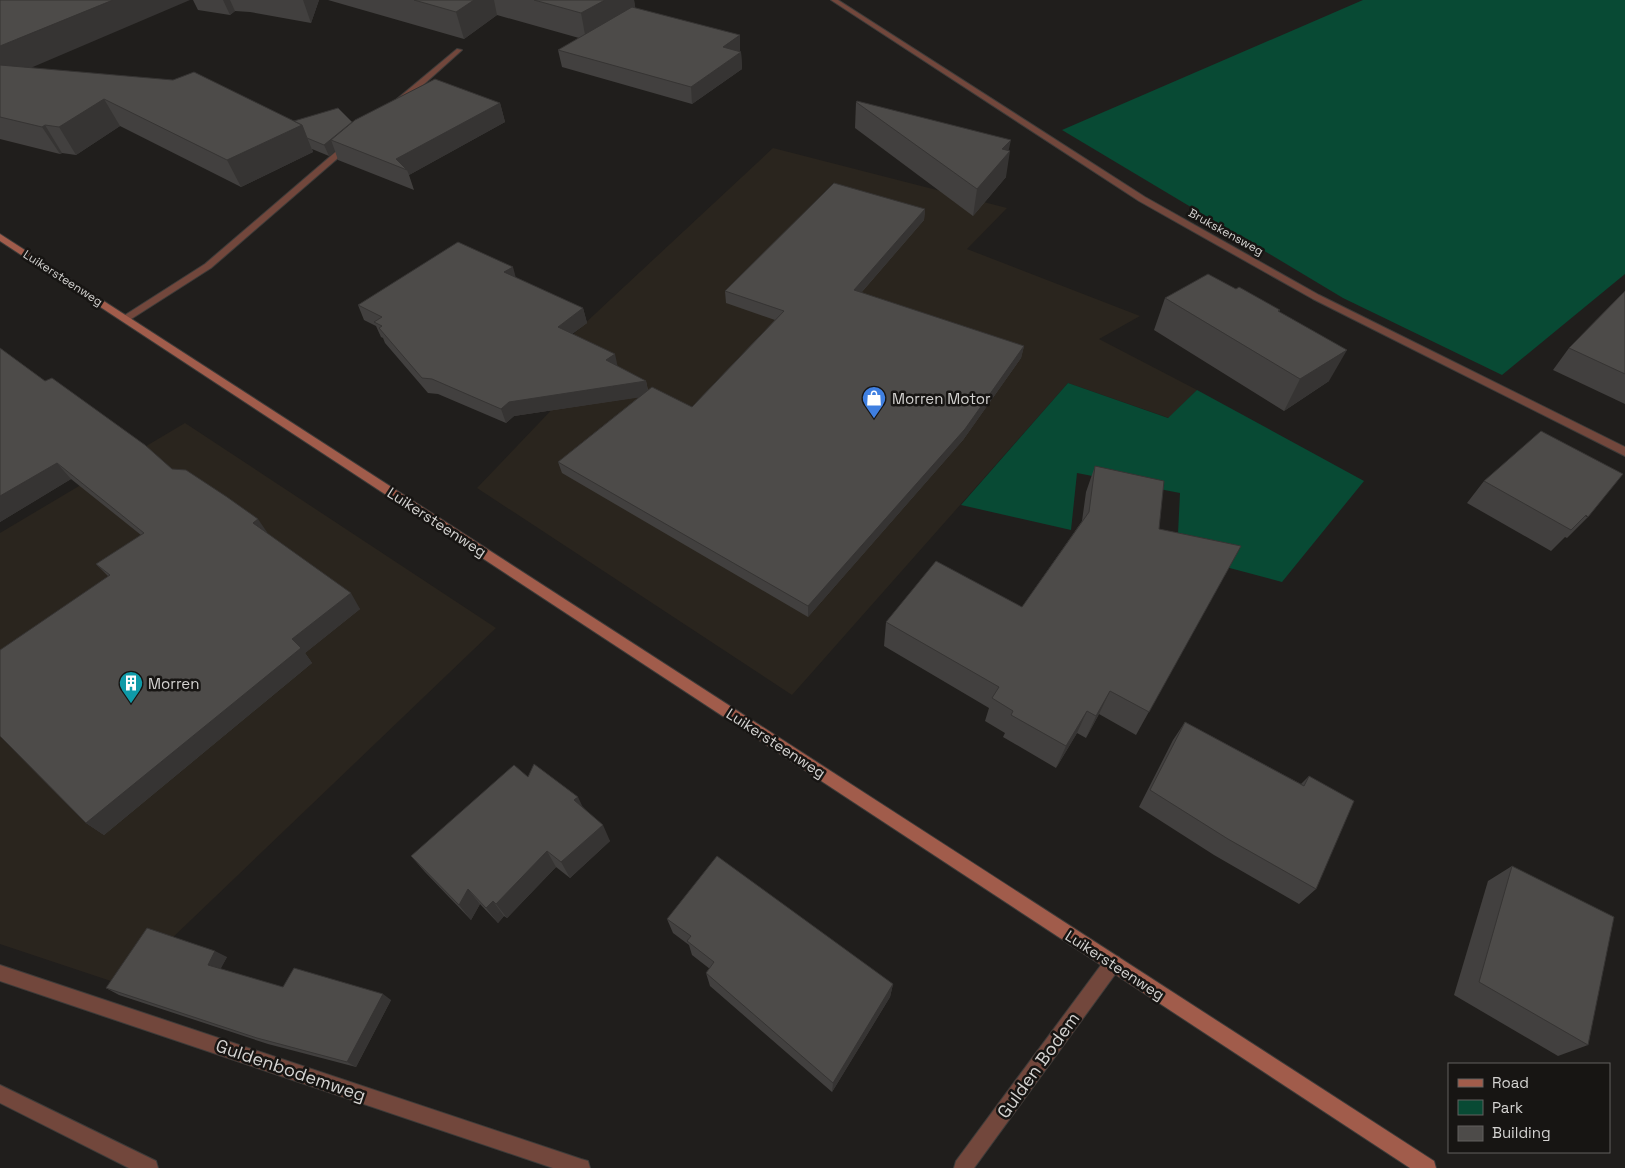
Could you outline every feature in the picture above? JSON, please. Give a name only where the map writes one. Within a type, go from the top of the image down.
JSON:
[{"type":"main road","name":"Luikersteenweg","points":[[0,238],[1427,1168]]},
{"type":"street","name":"Brukskensweg","points":[[834,0],[1142,199],[1316,297],[1625,452]]},
{"type":"street","points":[[393,107],[459,50]]},
{"type":"street","points":[[126,319],[208,266],[357,138]]},
{"type":"street","name":"Gulden Bodem","points":[[963,1168],[1113,963]]},
{"type":"street","name":"Guldenbodemweg","points":[[0,972],[581,1168]]},
{"type":"street","points":[[0,1094],[148,1168]]},
{"type":"shaded area","points":[[773,148],[1007,208],[967,249],[1140,316],[1099,339],[1197,390],[1169,418],[1068,383],[792,695],[477,488],[602,357],[566,341]]},
{"type":"shaded area","points":[[185,423],[496,628],[123,985],[0,944],[0,533]]},
{"type":"green space","points":[[1363,0],[1625,0],[1625,274],[1502,375],[1343,298],[1062,130]]},
{"type":"green space","points":[[1068,383],[1168,418],[1197,390],[1364,481],[1282,582],[1177,554],[1180,493],[1077,473],[1071,530],[961,505]]},
{"type":"building","points":[[0,0],[113,0],[0,46]]},
{"type":"building","points":[[414,0],[474,0],[456,12]]},
{"type":"building","points":[[534,0],[605,0],[581,13]]},
{"type":"building","points":[[632,7],[740,35],[723,47],[741,52],[691,87],[558,50]]},
{"type":"building","points":[[0,65],[173,80],[194,72],[302,125],[227,160],[104,99],[59,127],[45,125],[42,127],[0,117]]},
{"type":"building","points":[[435,79],[500,103],[396,159],[407,170],[331,140],[355,120]]},
{"type":"building","points":[[857,101],[1011,140],[1002,149],[1010,151],[977,189]]},
{"type":"building","points":[[338,108],[352,122],[324,145],[307,138],[302,125],[294,121]]},
{"type":"building","name":"Morren Motor","points":[[834,183],[925,209],[854,290],[1024,346],[965,429],[808,606],[558,462],[652,387],[692,407],[784,311],[725,291]]},
{"type":"building","points":[[458,242],[513,267],[504,272],[583,308],[558,327],[615,354],[606,360],[646,381],[509,402],[501,409],[432,379],[422,378],[379,328],[382,326],[374,322],[382,317],[358,305]]},
{"type":"building","points":[[1208,274],[1236,289],[1239,287],[1347,350],[1300,379],[1165,298]]},
{"type":"building","points":[[1625,291],[1625,374],[1569,348]]},
{"type":"building","points":[[0,348],[45,381],[52,378],[145,445],[172,469],[186,470],[227,497],[258,519],[253,523],[351,593],[292,639],[301,648],[86,823],[0,736],[0,650],[110,575],[96,564],[144,533],[57,463],[0,496]]},
{"type":"building","points":[[1541,431],[1623,474],[1588,517],[1586,515],[1571,530],[1484,481]]},
{"type":"building","points":[[1095,466],[1164,481],[1159,529],[1241,546],[1149,712],[1110,691],[1096,716],[1087,711],[1066,746],[1011,715],[1013,711],[992,698],[999,687],[886,622],[936,561],[1022,607],[1089,512]]},
{"type":"building","points":[[1185,722],[1304,786],[1309,776],[1354,801],[1316,889],[1228,839],[1150,790]]},
{"type":"building","points":[[534,764],[578,797],[574,800],[603,825],[561,862],[547,851],[496,904],[493,901],[486,908],[468,889],[459,905],[411,856],[514,765],[528,777]]},
{"type":"building","points":[[717,856],[893,984],[833,1083],[706,973],[714,962],[687,941],[691,936],[667,919]]},
{"type":"building","points":[[1512,866],[1614,917],[1588,1045],[1479,982]]},
{"type":"building","points":[[147,928],[215,951],[208,965],[283,987],[294,968],[383,994],[347,1062],[257,1038],[106,988]]},
{"type":"place","name":"Morren Motor","points":[[874,419]]},
{"type":"place","name":"Morren","points":[[131,704]]}]
